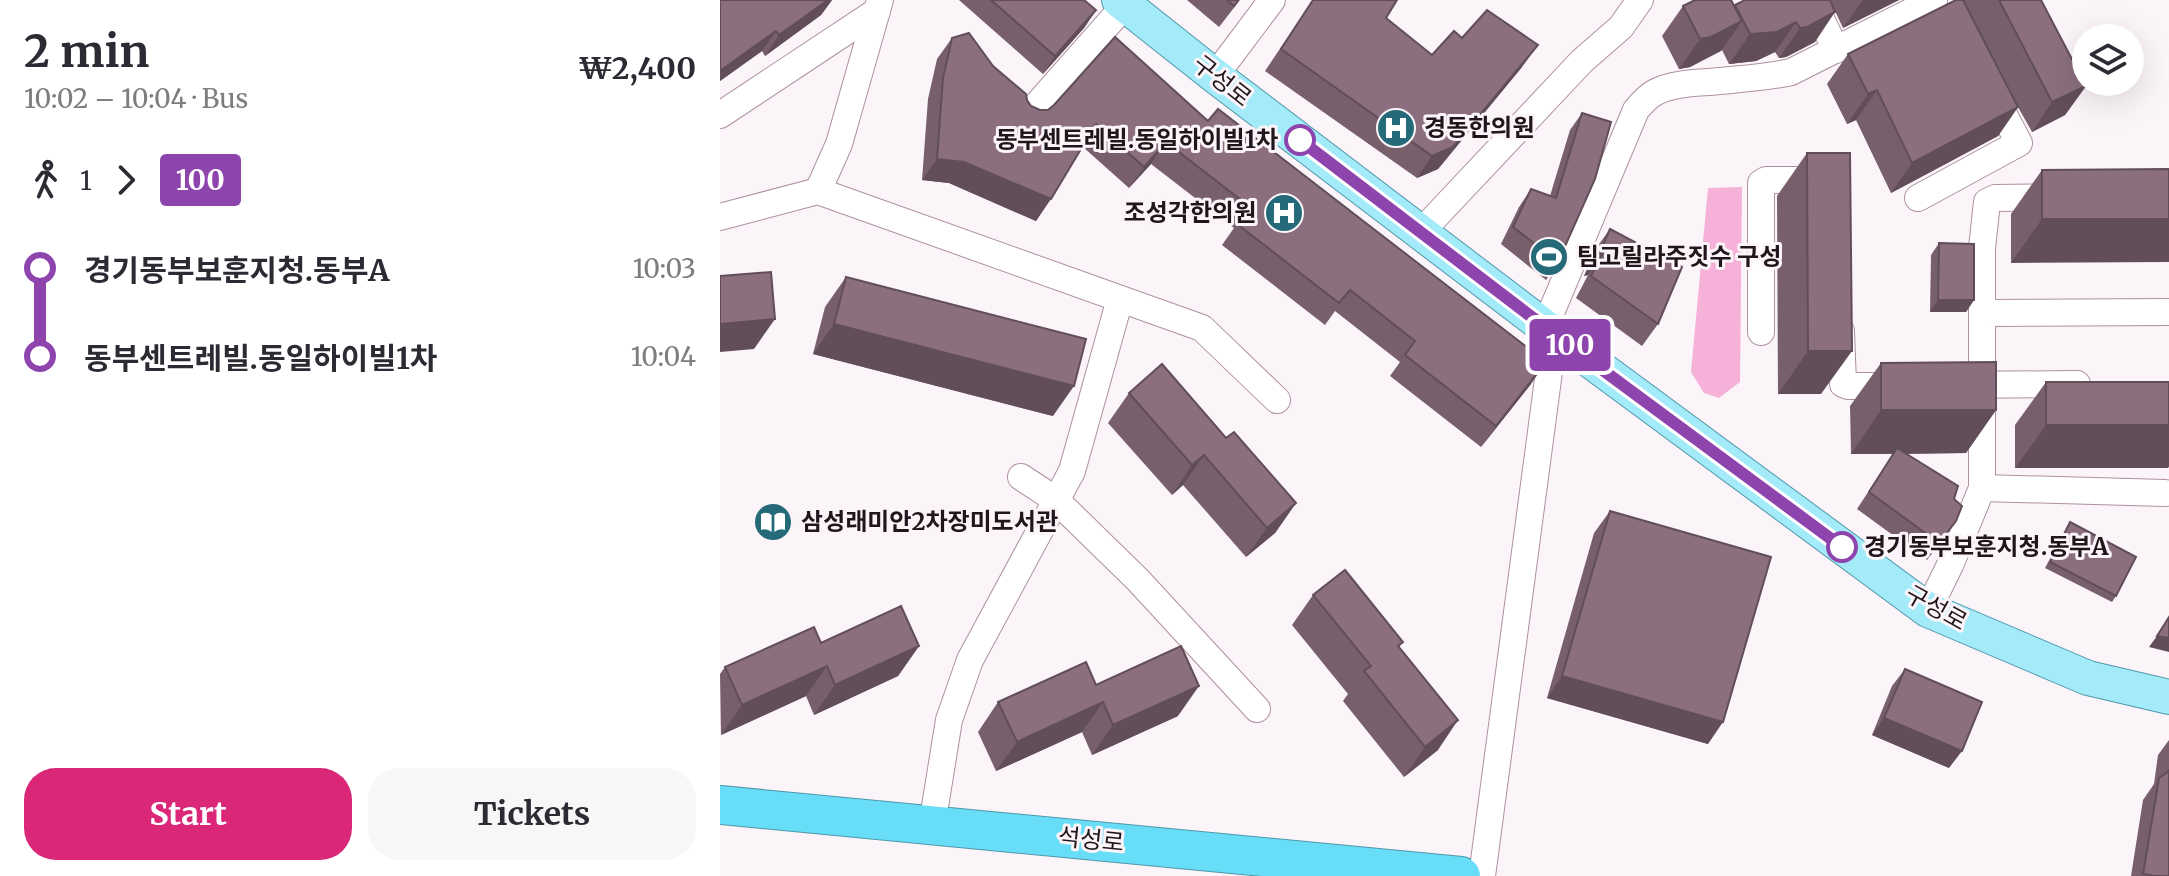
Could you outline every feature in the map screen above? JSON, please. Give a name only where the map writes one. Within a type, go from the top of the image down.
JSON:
[{"type":"highway","name":"석성로","points":[[720,805],[1461,876]]},
{"type":"main road","name":"구성로","points":[[1122,2],[1550,330],[1928,610],[2088,678],[2169,697]]},
{"type":"street","points":[[1215,76],[1272,0]]},
{"type":"street","points":[[1421,232],[1582,61],[1621,27],[1640,0]]},
{"type":"street","points":[[1812,0],[1836,50]]},
{"type":"street","points":[[1027,116],[1122,2]]},
{"type":"street","points":[[1482,876],[1550,330],[1636,110],[1655,92],[1680,85],[1791,72],[1943,4]]},
{"type":"street","points":[[720,115],[879,6]]},
{"type":"street","points":[[818,191],[839,144],[879,6]]},
{"type":"street","points":[[1918,198],[2019,143],[1978,65]]},
{"type":"street","points":[[1761,332],[1762,181],[1833,180],[1838,185],[1839,205]]},
{"type":"street","points":[[720,217],[818,191],[1202,328],[1277,400]]},
{"type":"street","points":[[1928,610],[1982,488],[1982,248],[1987,202],[1995,198],[2090,197]]},
{"type":"street","points":[[932,825],[949,720],[970,660],[1072,471],[1120,299]]},
{"type":"street","points":[[1840,300],[1843,384],[1848,386],[2107,384]]},
{"type":"street","points":[[1982,313],[2169,312]]},
{"type":"street","points":[[1021,477],[1056,500],[1138,580],[1257,709]]},
{"type":"street","points":[[1982,488],[2165,493]]},
{"type":"shaded area","points":[[1742,187],[1740,382],[1719,398],[1704,393],[1691,372],[1708,188]]},
{"type":"building","points":[[720,0],[828,0],[779,35],[776,31],[720,71]]},
{"type":"building","points":[[991,0],[1084,0],[1096,10],[1055,56]]},
{"type":"building","points":[[1313,0],[1397,0],[1386,18],[1432,55],[1454,31],[1462,38],[1487,10],[1538,45],[1453,147],[1432,156],[1281,49]]},
{"type":"building","points":[[1695,0],[1731,0],[1742,21],[1711,37],[1700,39],[1683,6]]},
{"type":"building","points":[[1745,0],[1830,0],[1835,12],[1807,27],[1800,28],[1796,22],[1777,32],[1750,34],[1735,5]]},
{"type":"building","points":[[1956,0],[1963,0],[2018,107],[1912,163],[1877,90],[1868,94],[1848,54]]},
{"type":"building","points":[[1999,0],[2041,0],[2072,59],[2072,93],[2052,102]]},
{"type":"building","points":[[969,33],[993,66],[1026,94],[1031,106],[1040,110],[1048,110],[1054,105],[1115,37],[1208,121],[1218,109],[1546,362],[1496,426],[1405,355],[1415,341],[1350,290],[1339,303],[1237,224],[1250,207],[1166,142],[1144,167],[1096,124],[1051,199],[964,162],[937,159],[943,78],[952,38]]},
{"type":"building","points":[[1582,113],[1611,122],[1595,179],[1558,262],[1513,227],[1531,189],[1556,198]]},
{"type":"building","points":[[1807,153],[1850,153],[1852,351],[1808,351]]},
{"type":"building","points":[[2169,169],[2169,219],[2042,219],[2042,170]]},
{"type":"building","points":[[1610,229],[1682,267],[1658,324],[1591,276],[1603,253],[1599,254]]},
{"type":"building","points":[[1939,243],[1974,244],[1974,300],[1938,300]]},
{"type":"building","points":[[771,272],[775,319],[720,324],[720,276]]},
{"type":"building","points":[[846,277],[1086,339],[1074,386],[834,324]]},
{"type":"building","points":[[1996,362],[1996,410],[1881,410],[1881,363]]},
{"type":"building","points":[[1162,364],[1226,438],[1234,432],[1296,503],[1267,528],[1204,455],[1192,465],[1129,393]]},
{"type":"building","points":[[2046,382],[2169,382],[2169,425],[2046,425]]},
{"type":"building","points":[[1897,448],[1958,486],[1954,499],[1962,506],[1956,521],[1939,543],[1869,492]]},
{"type":"building","points":[[1610,511],[1771,557],[1723,722],[1562,676]]},
{"type":"building","points":[[2070,522],[2136,557],[2116,596],[2050,562]]},
{"type":"building","points":[[1345,570],[1403,642],[1398,646],[1458,720],[1425,747],[1364,671],[1371,666],[1313,595]]},
{"type":"building","points":[[901,606],[919,646],[835,685],[827,666],[742,705],[725,667],[814,627],[821,643]]},
{"type":"building","points":[[2169,617],[2169,638],[2157,636]]},
{"type":"building","points":[[1181,646],[1199,686],[1113,725],[1103,702],[1017,742],[998,702],[1086,662],[1096,685]]},
{"type":"building","points":[[1905,669],[1982,702],[1962,751],[1884,718]]},
{"type":"building","points":[[2169,771],[2169,876],[2143,874],[2159,778]]},
{"type":"bus line","name":"100","points":[[1300,140],[1554,334],[1842,547]]},
{"type":"place","name":"경동한의원","points":[[1396,128]]},
{"type":"place","name":"동부센트레빌.동일하이빌1차","points":[[1300,140]]},
{"type":"place","name":"조성각한의원","points":[[1284,213]]},
{"type":"place","name":"팀고릴라주짓수 구성","points":[[1549,257]]},
{"type":"place","name":"삼성래미안2차장미도서관","points":[[773,522]]},
{"type":"place","name":"경기동부보훈지청.동부A","points":[[1842,547]]}]
